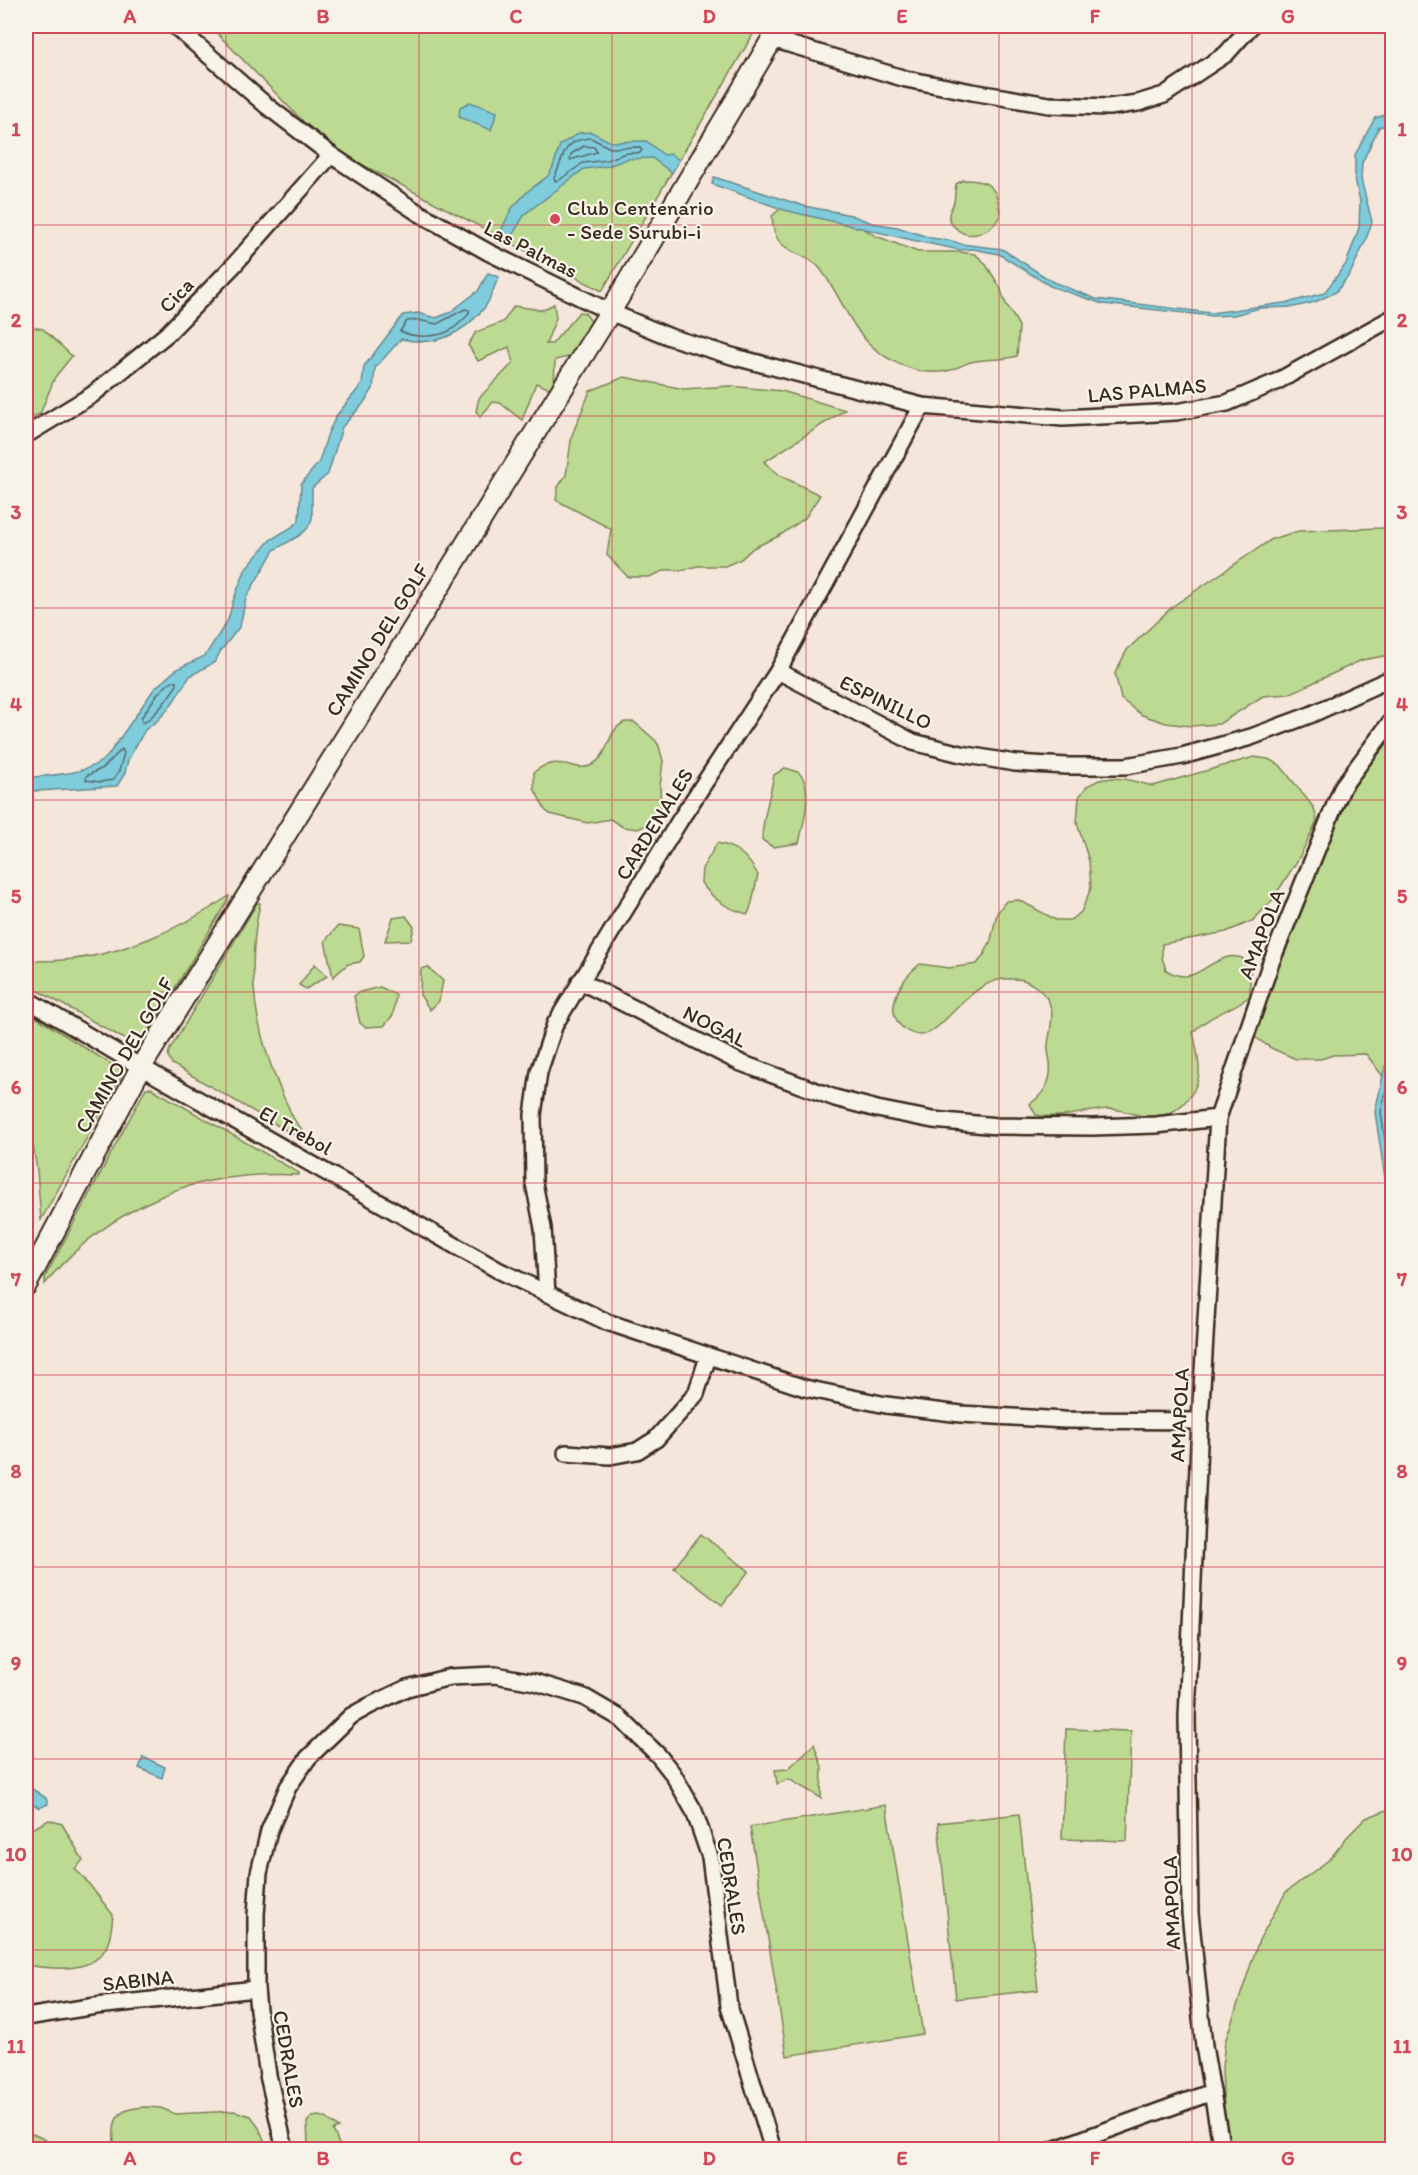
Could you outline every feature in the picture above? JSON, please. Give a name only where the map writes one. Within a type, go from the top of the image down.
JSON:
[{"type":"street","name":"Las Palmas","points":[[175,26],[267,106],[331,155],[417,212],[488,252],[610,312],[669,337],[724,354],[922,406]]},
{"type":"street","points":[[776,32],[906,79],[1048,105],[1109,107],[1138,104],[1164,94],[1226,54],[1251,26]]},
{"type":"street","name":"CAMINO DEL GOLF","points":[[26,1285],[141,1067],[610,312],[776,32]]},
{"type":"street","name":"Cica","points":[[26,435],[92,394],[167,334],[234,266],[331,155]]},
{"type":"street","name":"LAS PALMAS","points":[[922,406],[1063,418],[1176,412],[1227,403],[1276,382],[1392,318]]},
{"type":"street","name":"CARDENALES","points":[[547,1294],[543,1228],[534,1183],[533,1115],[539,1072],[555,1024],[680,820],[778,671],[922,406]]},
{"type":"street","name":"ESPINILLO","points":[[778,671],[913,742],[962,754],[1015,763],[1067,766],[1126,766],[1182,756],[1251,737],[1300,719],[1392,678]]},
{"type":"street","name":"AMAPOLA","points":[[1222,2150],[1204,2046],[1196,1980],[1190,1902],[1187,1717],[1200,1421],[1218,1118],[1270,965],[1343,786],[1392,720]]},
{"type":"street","name":"NOGAL","points":[[580,981],[741,1063],[835,1098],[877,1109],[933,1120],[997,1126],[1156,1125],[1218,1118]]},
{"type":"street","name":"El Trebol","points":[[26,999],[498,1270],[607,1322],[805,1388],[886,1405],[961,1414],[1064,1420],[1200,1421]]},
{"type":"street","points":[[566,1453],[610,1456],[637,1451],[656,1439],[696,1394],[708,1357]]},
{"type":"street","name":"CEDRALES","points":[[285,2150],[268,2075],[256,1989],[256,1915],[259,1873],[269,1831],[288,1787],[308,1758],[351,1716],[407,1688],[450,1677],[495,1675],[535,1682],[584,1697],[620,1718],[633,1729],[674,1774],[694,1811],[710,1857],[721,1955],[731,2014],[773,2150]]},
{"type":"street","name":"SABINA","points":[[26,2017],[96,2006],[256,1989]]},
{"type":"street","points":[[1053,2150],[1212,2092]]},
{"type":"green space","name":"Club Centenario - Sede Surubi-i","points":[[210,26],[758,26],[602,291],[327,146]]},
{"type":"green space","points":[[963,180],[987,184],[995,192],[997,198],[999,217],[995,224],[980,233],[963,233],[949,220],[956,184]]},
{"type":"green space","points":[[782,207],[838,212],[855,219],[864,229],[876,236],[918,252],[975,254],[985,263],[1000,287],[1005,302],[1019,326],[1017,356],[973,362],[938,372],[912,369],[887,358],[859,332],[818,266],[784,246],[776,237],[772,216]]},
{"type":"green space","points":[[554,304],[556,318],[546,344],[552,344],[579,312],[585,313],[593,324],[581,354],[555,360],[554,386],[548,388],[536,383],[522,420],[500,403],[493,402],[480,417],[476,411],[479,398],[513,363],[509,347],[478,361],[468,345],[476,332],[503,322],[514,306],[542,310]]},
{"type":"green space","points":[[26,326],[43,329],[72,356],[55,377],[40,414],[26,419]]},
{"type":"green space","points":[[624,377],[684,389],[730,386],[782,391],[845,410],[764,462],[781,476],[820,495],[805,518],[779,536],[753,548],[741,559],[725,566],[698,566],[681,570],[666,570],[649,577],[628,577],[607,555],[611,529],[556,500],[558,487],[566,475],[572,435],[590,391]]},
{"type":"green space","points":[[1392,525],[1392,653],[1390,655],[1362,660],[1289,694],[1263,696],[1219,724],[1190,726],[1166,723],[1142,715],[1121,699],[1115,673],[1127,650],[1173,606],[1272,539],[1299,531],[1382,528]]},
{"type":"green space","points":[[625,722],[634,722],[659,746],[663,761],[660,787],[661,809],[638,829],[623,827],[610,819],[588,823],[550,814],[545,810],[534,788],[534,772],[543,766],[559,763],[580,767],[592,765],[603,754],[614,731]]},
{"type":"green space","points":[[1392,737],[1392,1094],[1386,1088],[1382,1075],[1366,1054],[1296,1059],[1271,1048],[1252,1035],[1271,979],[1277,975],[1277,963],[1330,830],[1338,819],[1356,780]]},
{"type":"green space","points":[[1254,757],[1268,759],[1280,765],[1314,808],[1317,821],[1299,858],[1271,902],[1252,921],[1226,932],[1162,944],[1162,957],[1166,970],[1176,975],[1191,975],[1219,960],[1230,957],[1242,958],[1250,969],[1250,996],[1206,1021],[1193,1032],[1199,1074],[1189,1098],[1176,1110],[1151,1117],[1110,1109],[1063,1116],[1036,1115],[1030,1104],[1040,1095],[1049,1081],[1048,1046],[1052,1013],[1051,1006],[1043,993],[1019,979],[993,982],[980,988],[938,1026],[921,1035],[904,1029],[897,1021],[894,1004],[901,986],[913,970],[920,964],[949,968],[977,964],[991,940],[997,913],[1006,901],[1019,900],[1056,920],[1070,920],[1081,912],[1091,888],[1089,861],[1077,823],[1079,797],[1087,786],[1099,780],[1112,778],[1153,786]]},
{"type":"green space","points":[[785,768],[799,773],[803,779],[807,797],[805,817],[799,843],[773,847],[762,840],[763,824],[774,775]]},
{"type":"green space","points":[[717,843],[731,847],[742,854],[758,875],[748,914],[722,903],[701,883],[702,869]]},
{"type":"green space","points":[[229,896],[145,1038],[136,1042],[128,1041],[26,984],[26,961],[83,958],[128,947],[192,919]]},
{"type":"green space","points":[[257,903],[260,903],[253,955],[253,980],[260,1028],[266,1052],[285,1100],[295,1121],[313,1146],[172,1064],[168,1057],[169,1051]]},
{"type":"green space","points":[[406,916],[414,927],[411,940],[385,941],[393,918]]},
{"type":"green space","points":[[338,926],[359,929],[364,956],[360,962],[348,964],[333,977],[325,941]]},
{"type":"green space","points":[[315,964],[327,976],[306,989],[299,985]]},
{"type":"green space","points":[[428,967],[443,981],[439,1001],[430,1010],[420,995],[421,969]]},
{"type":"green space","points":[[380,987],[396,995],[393,1015],[384,1026],[365,1027],[360,1023],[354,996],[360,992]]},
{"type":"green space","points":[[26,1011],[123,1073],[41,1220],[37,1170],[26,1101]]},
{"type":"green space","points":[[146,1088],[151,1088],[299,1173],[298,1175],[229,1178],[185,1187],[162,1196],[98,1232],[70,1256],[45,1284],[45,1277]]},
{"type":"green space","points":[[701,1534],[749,1571],[722,1605],[674,1568]]},
{"type":"green space","points":[[1066,1729],[1131,1731],[1127,1841],[1062,1839]]},
{"type":"green space","points":[[814,1744],[822,1767],[821,1798],[789,1779],[777,1784],[775,1770],[788,1769]]},
{"type":"green space","points":[[886,1805],[923,2034],[787,2056],[750,1827]]},
{"type":"green space","points":[[1392,1808],[1392,2149],[1230,2149],[1223,2093],[1222,2067],[1225,2042],[1259,1940],[1286,1892],[1330,1859],[1366,1818]]},
{"type":"green space","points":[[1019,1814],[1038,1990],[956,1999],[938,1823]]},
{"type":"green space","points":[[49,1820],[62,1824],[83,1860],[75,1869],[113,1915],[108,1943],[102,1953],[84,1965],[48,1968],[26,1965],[26,1832]]},
{"type":"green space","points":[[147,2107],[161,2108],[175,2114],[234,2111],[251,2116],[268,2149],[114,2149],[114,2130],[117,2118],[127,2110]]},
{"type":"green space","points":[[312,2117],[326,2118],[339,2128],[333,2130],[341,2149],[311,2149],[308,2144],[307,2122]]},
{"type":"green space","points":[[26,2134],[33,2134],[46,2140],[50,2149],[26,2149]]},
{"type":"water","points":[[470,102],[497,112],[491,130],[459,117],[460,107]]},
{"type":"water","points":[[1392,113],[1392,124],[1379,127],[1362,163],[1361,179],[1372,222],[1350,274],[1336,292],[1315,302],[1294,307],[1260,308],[1234,315],[1212,316],[1103,304],[1050,286],[999,254],[973,249],[960,250],[784,210],[712,184],[714,177],[804,206],[851,215],[872,223],[897,227],[931,238],[1002,249],[1053,282],[1096,299],[1211,313],[1291,302],[1324,293],[1346,264],[1359,228],[1360,201],[1355,179],[1355,155],[1375,118]]},
{"type":"water","points":[[591,132],[611,142],[646,141],[664,155],[671,154],[679,160],[672,173],[652,158],[627,159],[608,166],[584,169],[525,214],[507,244],[496,241],[512,208],[528,191],[548,176],[560,145],[579,133]]},
{"type":"water","points":[[488,273],[499,277],[485,307],[467,325],[458,332],[437,340],[401,339],[375,368],[373,389],[342,427],[328,474],[312,488],[312,519],[307,529],[274,550],[246,598],[240,626],[215,662],[190,676],[169,708],[145,730],[117,786],[26,790],[26,778],[79,771],[107,757],[154,689],[177,669],[205,656],[228,620],[246,568],[270,540],[299,521],[301,484],[319,462],[328,433],[337,415],[362,384],[364,366],[403,315],[418,313],[436,318],[449,313],[478,291]]},
{"type":"water","points":[[1392,1063],[1392,1200],[1387,1191],[1375,1112],[1385,1066]]},
{"type":"water","points":[[143,1757],[165,1767],[162,1778],[139,1768]]},
{"type":"water","points":[[26,1785],[46,1798],[48,1804],[39,1808],[26,1799]]},
{"type":"place","name":"Club Centenario - Sede Surubi-i","points":[[555,219]]}]
